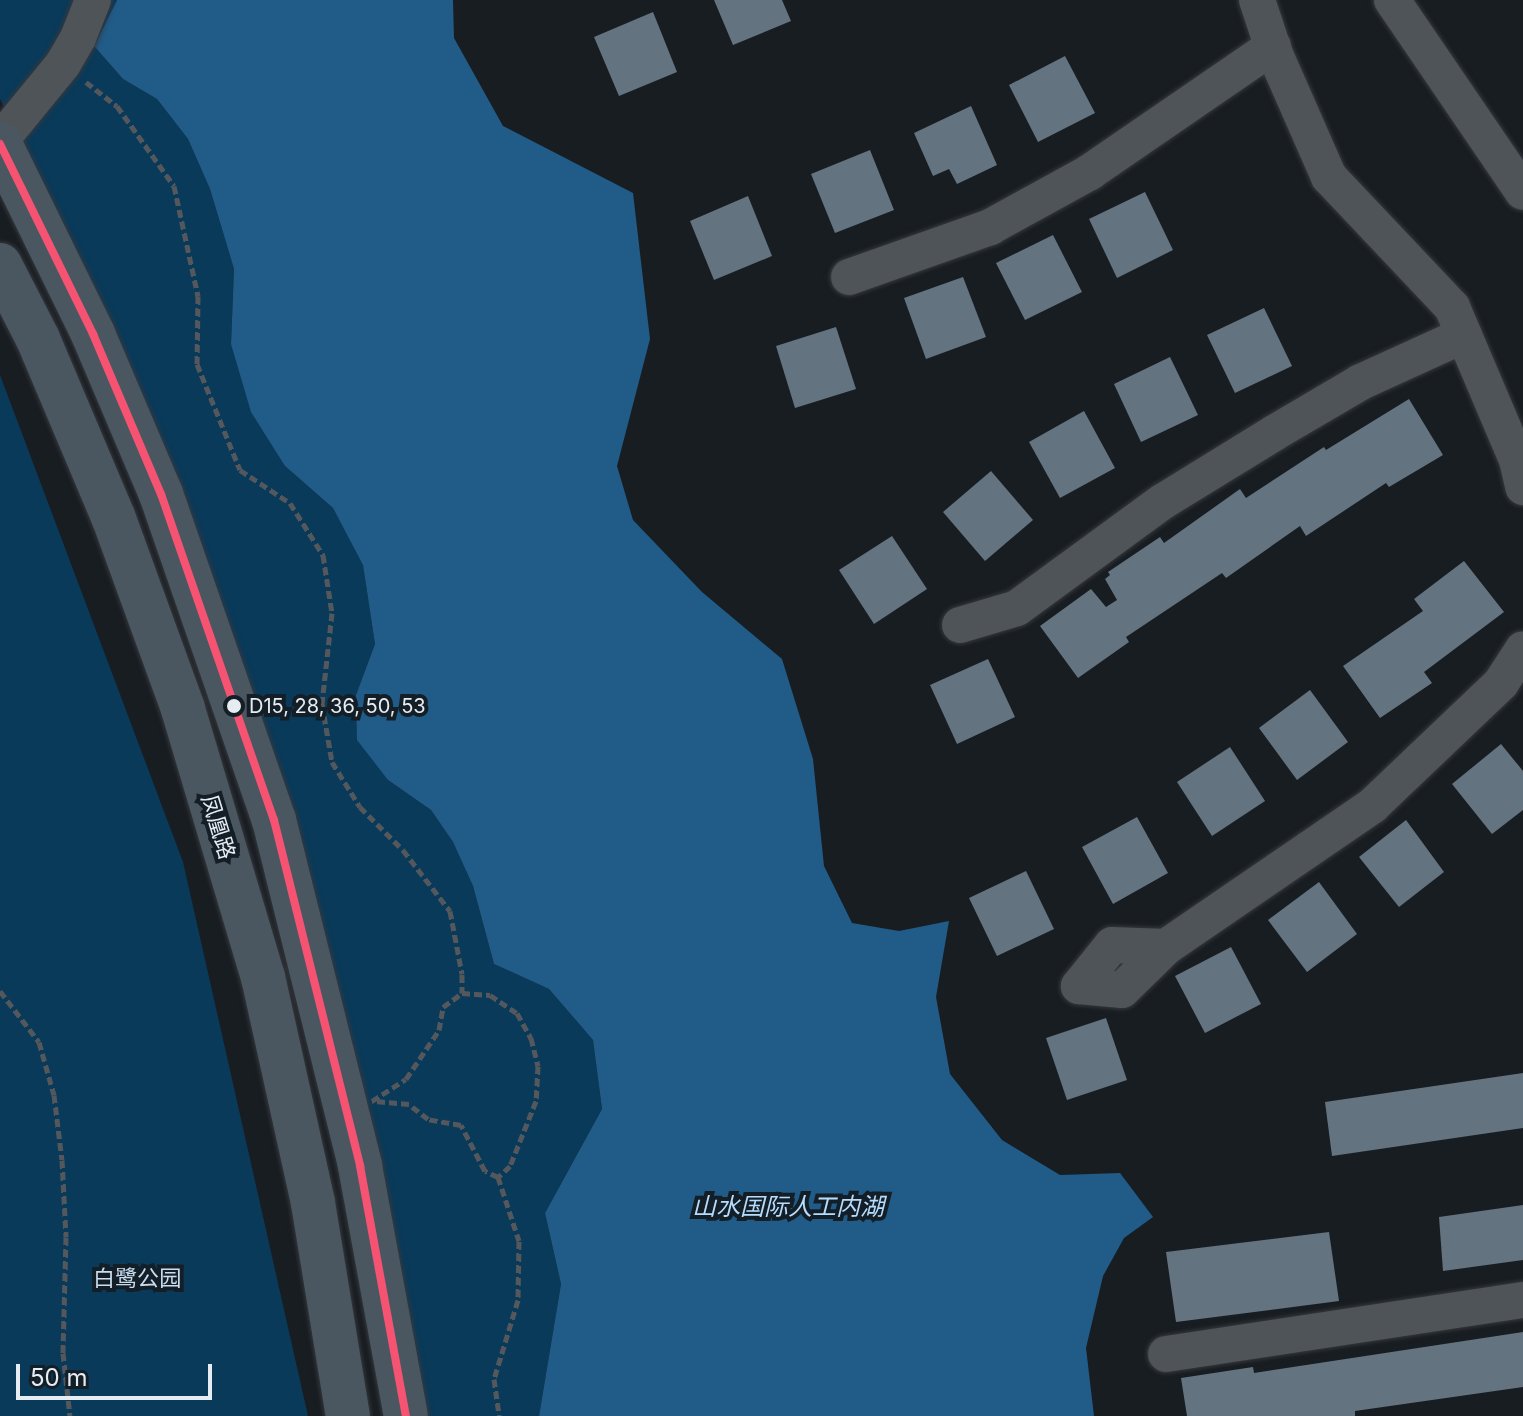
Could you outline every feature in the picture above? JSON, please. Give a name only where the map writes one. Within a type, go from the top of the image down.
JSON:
[{"type":"highway","points":[[0,142],[93,334],[161,494],[274,820],[360,1166],[406,1416]]},
{"type":"highway","name":"凤凰路","points":[[0,265],[38,339],[114,519],[187,724],[263,977],[313,1203],[348,1416]]},
{"type":"street","points":[[0,142],[63,64],[78,38],[93,0]]},
{"type":"street","points":[[1257,0],[1273,46],[1329,177],[1452,307],[1517,460],[1523,487]]},
{"type":"street","points":[[1392,0],[1523,192]]},
{"type":"street","points":[[849,277],[990,227],[1090,172],[1273,46]]},
{"type":"street","points":[[960,625],[1017,608],[1162,502],[1274,433],[1361,382],[1464,335]]},
{"type":"street","points":[[1166,947],[1372,806],[1501,683],[1523,649]]},
{"type":"street","points":[[1166,1354],[1523,1300]]},
{"type":"path","points":[[63,64],[117,106],[174,186],[198,296],[197,364],[240,470],[290,503],[323,555],[332,613],[322,704],[332,762],[360,807],[403,850],[450,911],[462,974],[462,993]]},
{"type":"path","points":[[0,991],[39,1042],[54,1095],[63,1175],[63,1353],[70,1416]]},
{"type":"path","points":[[498,1177],[510,1166],[536,1101],[538,1066],[531,1038],[517,1013],[490,995],[462,993],[443,1007],[439,1030],[406,1079],[372,1101],[409,1104],[428,1119],[461,1125],[485,1171],[498,1177],[519,1241],[518,1300],[494,1379],[499,1416]]},
{"type":"green space","points":[[0,0],[117,0],[94,46],[123,79],[157,99],[188,139],[210,189],[234,269],[231,343],[285,466],[333,508],[363,564],[375,644],[356,695],[388,780],[431,810],[453,842],[473,886],[494,964],[549,989],[593,1040],[602,1109],[545,1213],[561,1284],[539,1416],[421,1416],[361,1104],[14,127],[0,99]]},
{"type":"green space","name":"白鹭公园","points":[[0,375],[183,862],[308,1416],[0,1416]]},
{"type":"water","name":"山水国际人工内湖","points":[[117,0],[453,0],[454,38],[503,126],[633,193],[650,339],[617,466],[633,520],[702,592],[782,659],[813,759],[824,866],[852,923],[899,931],[949,921],[936,997],[950,1074],[1002,1140],[1060,1175],[1120,1173],[1153,1217],[1124,1238],[1103,1276],[1086,1348],[1094,1416],[539,1416],[561,1284],[545,1213],[602,1109],[593,1040],[549,989],[494,964],[473,886],[453,842],[431,810],[388,780],[357,740],[356,695],[375,644],[363,565],[333,508],[285,466],[251,412],[231,344],[234,269],[210,189],[188,139],[157,99],[123,79],[94,46]]},
{"type":"building","points":[[714,0],[782,0],[791,21],[733,45]]},
{"type":"building","points":[[653,12],[677,72],[619,96],[594,37]]},
{"type":"building","points":[[1065,56],[1095,113],[1038,142],[1009,85]]},
{"type":"building","points":[[971,106],[997,165],[957,184],[949,169],[933,176],[914,133]]},
{"type":"building","points":[[870,150],[894,210],[835,233],[811,174]]},
{"type":"building","points":[[1145,192],[1173,250],[1117,278],[1089,219]]},
{"type":"building","points":[[748,196],[772,256],[714,280],[690,221]]},
{"type":"building","points":[[1053,235],[1082,292],[1025,320],[996,263]]},
{"type":"building","points":[[963,277],[986,337],[926,359],[904,298]]},
{"type":"building","points":[[1264,308],[1292,366],[1235,393],[1207,335]]},
{"type":"building","points":[[836,327],[856,389],[795,408],[776,346]]},
{"type":"building","points":[[1170,357],[1198,415],[1141,442],[1114,384]]},
{"type":"building","points":[[1409,399],[1443,455],[1389,487],[1386,483],[1306,536],[1300,526],[1226,578],[1222,573],[1126,637],[1129,642],[1078,678],[1040,626],[1091,589],[1106,607],[1117,600],[1105,579],[1110,575],[1108,572],[1160,537],[1164,543],[1240,489],[1246,498],[1324,447],[1326,450]]},
{"type":"building","points":[[1084,411],[1115,468],[1060,498],[1029,442]]},
{"type":"building","points":[[991,471],[1033,520],[985,561],[943,512]]},
{"type":"building","points":[[892,536],[927,589],[874,624],[839,570]]},
{"type":"building","points":[[1464,561],[1504,612],[1424,672],[1432,683],[1380,718],[1343,666],[1423,611],[1414,599]]},
{"type":"building","points":[[988,659],[1015,717],[957,744],[930,685]]},
{"type":"building","points":[[1310,690],[1348,742],[1297,780],[1259,728]]},
{"type":"building","points":[[1501,744],[1523,771],[1523,810],[1492,834],[1452,784]]},
{"type":"building","points":[[1230,747],[1265,801],[1212,836],[1177,782]]},
{"type":"building","points":[[1137,817],[1168,873],[1113,904],[1082,847]]},
{"type":"building","points":[[1406,820],[1444,872],[1399,907],[1359,857]]},
{"type":"building","points":[[1026,871],[1054,929],[997,956],[969,898]]},
{"type":"building","points":[[1319,882],[1357,934],[1307,972],[1268,920]]},
{"type":"building","points":[[1231,947],[1261,1004],[1205,1033],[1175,976]]},
{"type":"building","points":[[1106,1018],[1127,1080],[1067,1100],[1046,1038]]},
{"type":"building","points":[[1523,1073],[1523,1128],[1332,1156],[1325,1102]]},
{"type":"building","points":[[1523,1205],[1523,1260],[1443,1271],[1439,1217]]},
{"type":"building","points":[[1329,1232],[1339,1301],[1176,1322],[1166,1252]]},
{"type":"building","points":[[1523,1332],[1523,1387],[1355,1411],[1355,1416],[1187,1416],[1181,1378],[1253,1367],[1254,1373]]},
{"type":"transit line","points":[[0,144],[93,334],[161,494],[274,820],[360,1166],[406,1416]]},
{"type":"place","name":"D15, 28, 36, 50, 53","points":[[234,706]]}]
